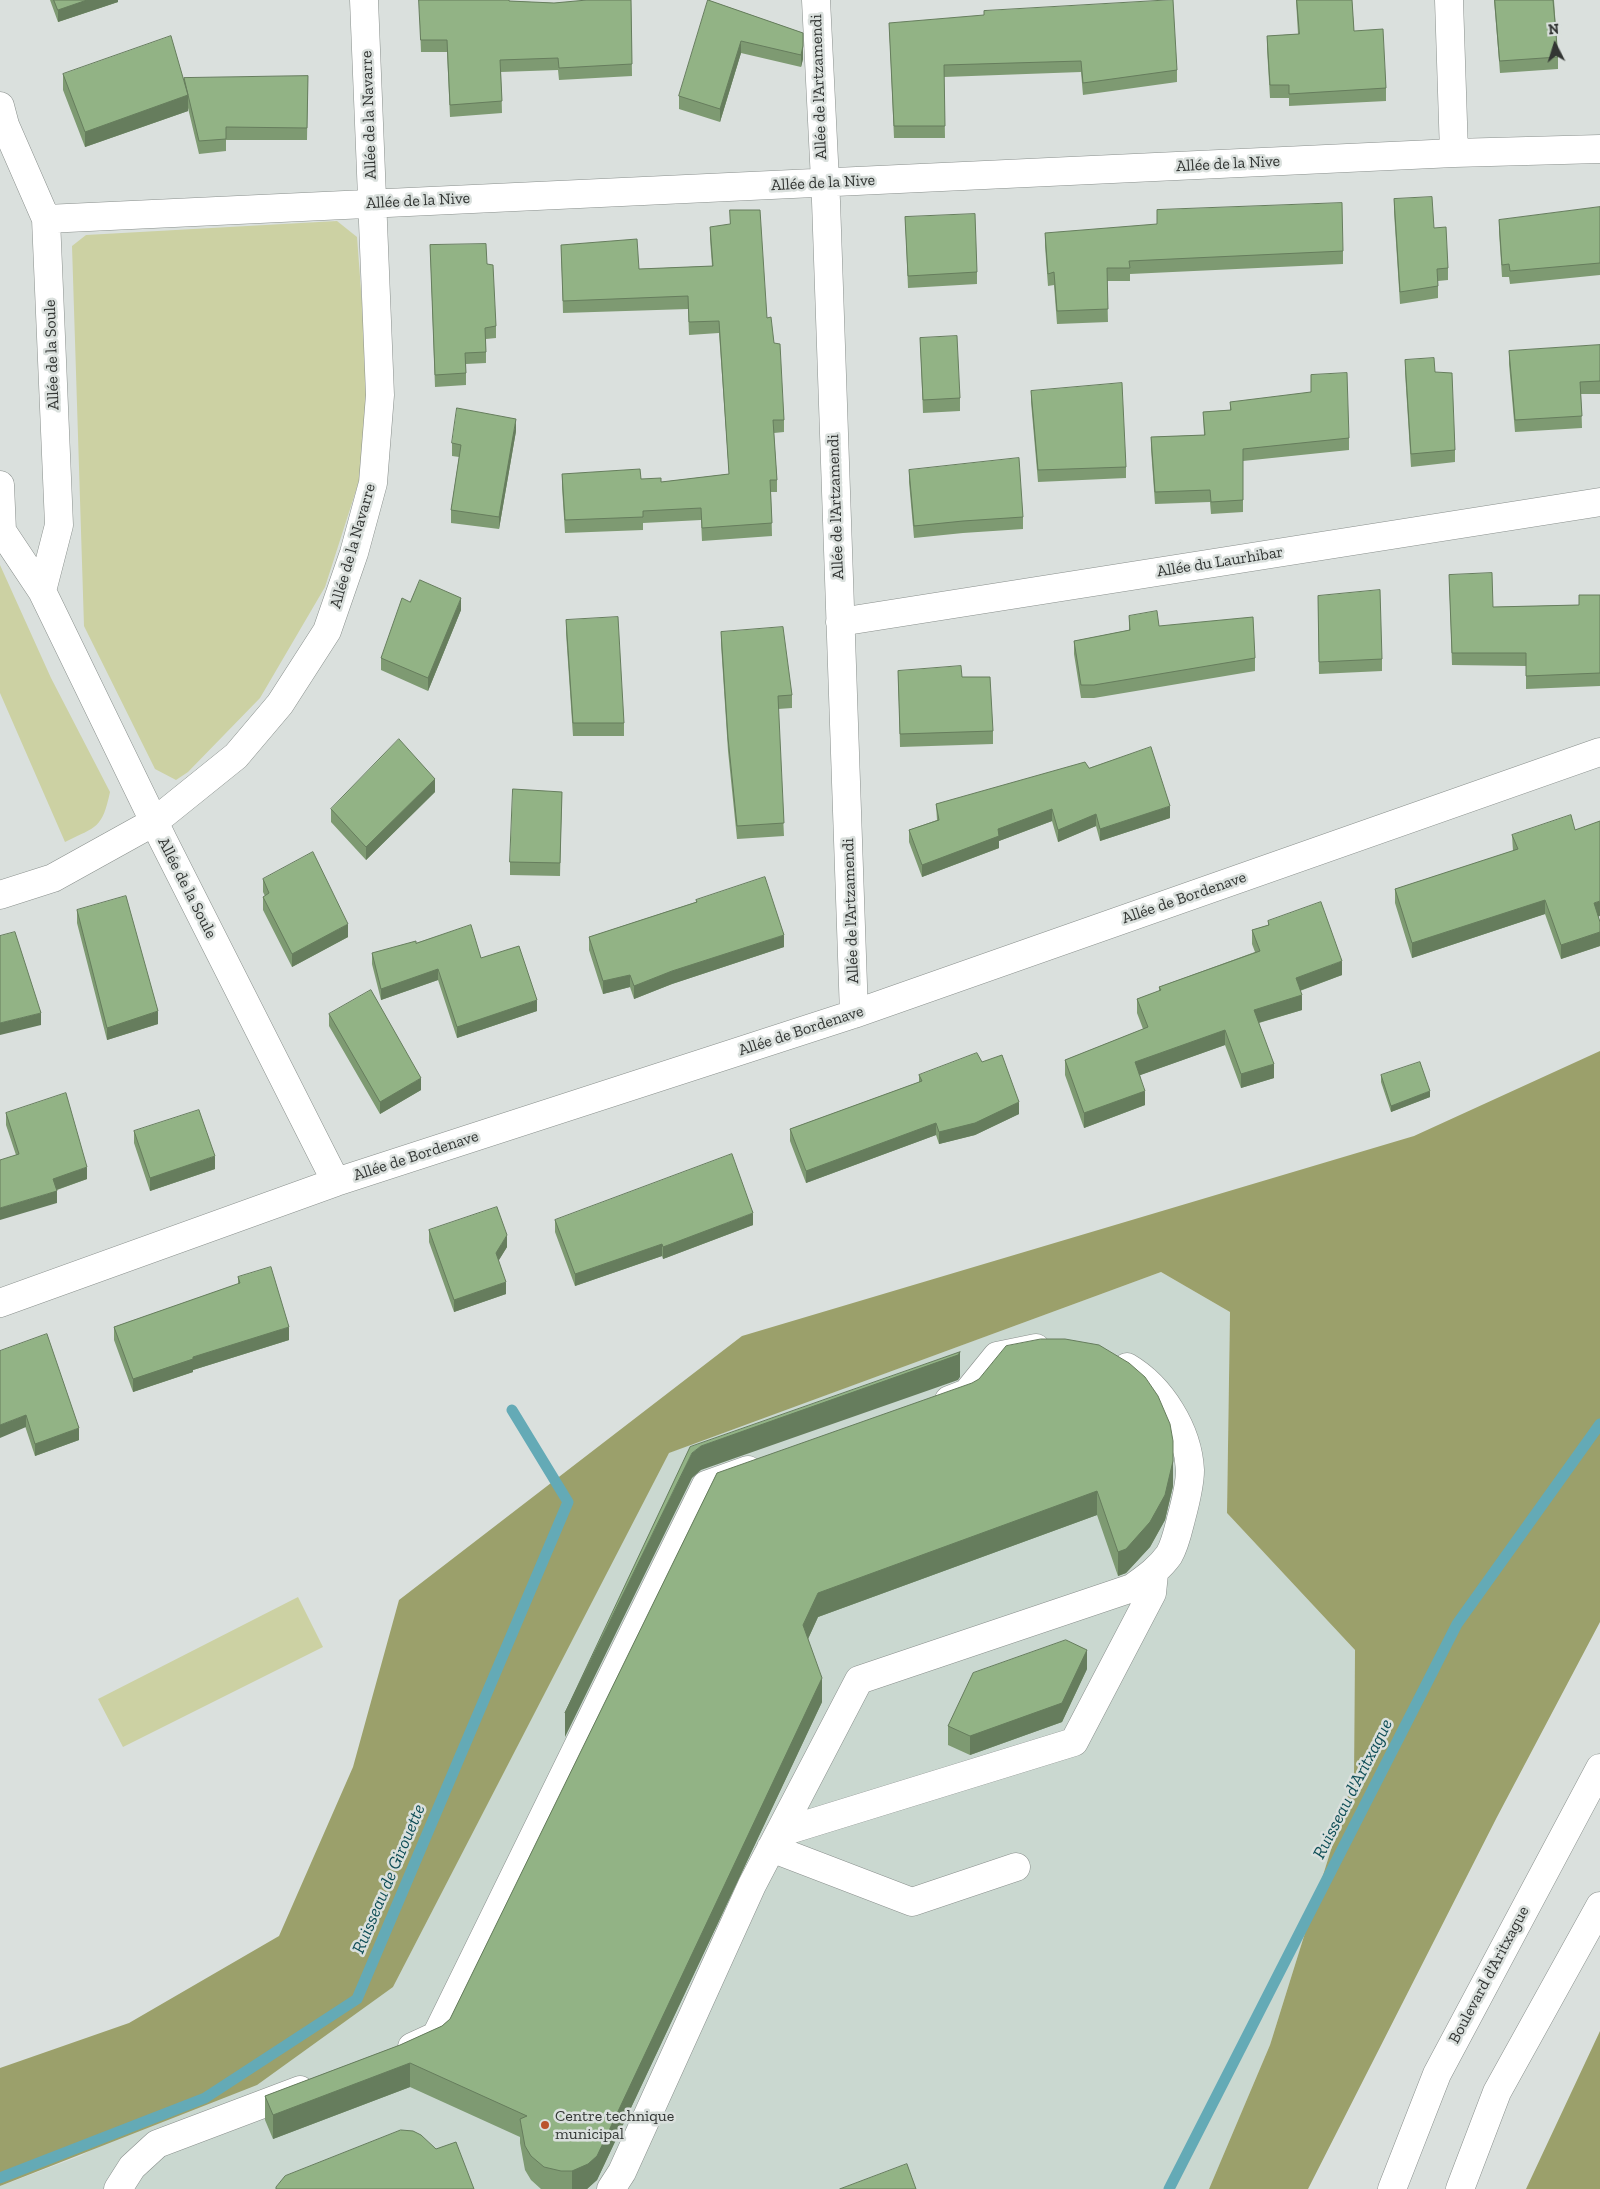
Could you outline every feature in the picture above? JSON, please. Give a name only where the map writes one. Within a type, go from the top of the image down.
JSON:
[{"type":"street","name":"Allée de la Navarre","points":[[0,895],[53,878],[154,822],[236,756],[280,704],[327,631],[354,553],[373,483],[380,395],[364,0]]},
{"type":"street","name":"Allée de l'Artzamendi","points":[[816,0],[854,1014]]},
{"type":"street","points":[[1449,0],[1454,153]]},
{"type":"street","name":"Allée de la Soule","points":[[0,157],[3,116]]},
{"type":"street","name":"Allée de la Soule","points":[[3,116],[46,219],[59,525],[42,591]]},
{"type":"street","name":"Allée de la Nive","points":[[46,219],[1454,153],[1600,149]]},
{"type":"street","name":"Allée de la Soule","points":[[0,485],[2,531],[42,591],[154,822],[336,1182]]},
{"type":"street","name":"Allée du Laurhibar","points":[[840,622],[1600,502]]},
{"type":"street","name":"Allée de Bordenave","points":[[0,1303],[336,1182],[854,1014],[1600,752]]},
{"type":"street","points":[[930,1406],[967,1394],[997,1356],[1060,1346]]},
{"type":"street","points":[[611,2189],[622,2172],[752,1884],[859,1680],[1132,1588],[1154,1573],[1169,1554],[1178,1531],[1186,1500],[1190,1470],[1184,1443],[1174,1416],[1138,1373],[1101,1354]]},
{"type":"street","points":[[394,2055],[436,2036],[706,1484],[771,1462]]},
{"type":"street","points":[[775,1841],[1074,1742],[1152,1593],[1154,1573]]},
{"type":"street","name":"Boulevard d'Aritxague","points":[[1392,2189],[1437,2074],[1600,1768]]},
{"type":"street","points":[[775,1841],[912,1902],[1016,1866]]},
{"type":"street","points":[[1460,2189],[1497,2092],[1600,1906]]},
{"type":"street","points":[[118,2189],[132,2167],[157,2144],[320,2082]]},
{"type":"shaded area","points":[[1161,1272],[1230,1312],[1227,1513],[1355,1650],[1354,1776],[1270,2045],[1209,2189],[0,2189],[0,2186],[80,2156],[393,1987],[668,1453]]},
{"type":"green space","points":[[337,221],[357,237],[368,383],[360,478],[325,587],[260,698],[188,772],[176,780],[155,769],[84,626],[72,246],[86,235]]},
{"type":"green space","points":[[0,565],[51,678],[110,792],[101,820],[91,829],[65,842],[0,693]]},
{"type":"green space","points":[[1600,1051],[1600,1622],[1497,1817],[1308,2189],[1209,2189],[1270,2045],[1354,1776],[1355,1650],[1227,1513],[1230,1312],[1161,1272],[669,1453],[393,1987],[257,2085],[0,2186],[0,2068],[129,2023],[279,1936],[353,1767],[399,1600],[742,1336],[1414,1136]]},
{"type":"green space","points":[[298,1597],[323,1647],[123,1747],[98,1699]]},
{"type":"green space","points":[[1600,2031],[1600,2189],[1526,2189],[1593,2046]]},
{"type":"building","points":[[54,0],[87,0],[58,10]]},
{"type":"building","points":[[419,0],[509,0],[554,3],[587,0],[631,0],[632,64],[559,68],[558,58],[500,60],[502,101],[450,105],[447,40],[421,40]]},
{"type":"building","points":[[708,0],[803,33],[801,55],[741,41],[720,109],[679,96]]},
{"type":"building","points":[[1173,0],[1177,70],[1083,83],[1081,61],[944,65],[945,126],[894,126],[889,23],[984,15],[984,11]]},
{"type":"building","points":[[1297,0],[1352,0],[1354,31],[1383,29],[1386,88],[1289,94],[1289,85],[1270,85],[1267,36],[1299,34]]},
{"type":"building","points":[[1495,0],[1553,0],[1558,57],[1500,61]]},
{"type":"building","points":[[171,36],[188,95],[85,132],[63,74]]},
{"type":"building","points":[[308,76],[307,128],[226,127],[226,139],[199,141],[184,78]]},
{"type":"building","points":[[1432,197],[1434,228],[1446,227],[1448,268],[1437,269],[1438,286],[1400,292],[1394,199]]},
{"type":"building","points":[[1342,203],[1343,251],[1129,261],[1130,268],[1107,268],[1108,309],[1057,311],[1054,272],[1048,274],[1045,233],[1157,224],[1157,210]]},
{"type":"building","points":[[1600,207],[1600,263],[1510,271],[1509,264],[1502,265],[1499,220]]},
{"type":"building","points":[[730,210],[760,210],[767,318],[771,317],[774,343],[780,344],[784,420],[773,420],[777,480],[770,480],[772,523],[702,528],[701,508],[643,511],[643,517],[565,520],[562,474],[640,469],[641,479],[661,478],[661,482],[729,474],[719,321],[689,322],[688,296],[563,301],[561,245],[637,239],[639,269],[713,266],[710,227],[730,224]]},
{"type":"building","points":[[975,214],[977,272],[908,276],[905,217]]},
{"type":"building","points":[[486,244],[487,264],[493,265],[496,326],[485,328],[486,352],[465,353],[466,373],[435,375],[430,245]]},
{"type":"building","points":[[957,336],[960,398],[923,400],[920,338]]},
{"type":"building","points":[[1600,345],[1600,381],[1580,382],[1582,416],[1515,420],[1509,351]]},
{"type":"building","points":[[1434,358],[1435,372],[1452,373],[1455,450],[1411,454],[1405,360]]},
{"type":"building","points":[[1347,373],[1349,438],[1243,449],[1243,500],[1211,502],[1210,490],[1155,492],[1151,437],[1205,435],[1203,412],[1231,410],[1230,402],[1311,392],[1311,375]]},
{"type":"building","points":[[1122,383],[1126,467],[1038,470],[1031,391]]},
{"type":"building","points":[[457,408],[516,419],[499,517],[451,510],[461,445],[452,443]]},
{"type":"building","points":[[1019,458],[1023,517],[914,526],[909,470]]},
{"type":"building","points":[[1492,573],[1493,607],[1579,605],[1579,595],[1600,595],[1600,673],[1526,676],[1526,653],[1452,653],[1449,575]]},
{"type":"building","points":[[420,580],[461,598],[428,678],[381,658],[402,598],[410,602]]},
{"type":"building","points":[[1380,590],[1382,659],[1319,662],[1318,596]]},
{"type":"building","points":[[1157,611],[1159,626],[1253,617],[1255,658],[1094,685],[1081,685],[1074,641],[1130,630],[1129,616]]},
{"type":"building","points":[[618,617],[624,723],[573,723],[566,620]]},
{"type":"building","points":[[783,627],[792,695],[778,696],[784,823],[737,826],[728,738],[721,632]]},
{"type":"building","points":[[961,666],[962,677],[990,677],[993,731],[900,734],[898,671]]},
{"type":"building","points":[[399,739],[435,779],[366,847],[331,809]]},
{"type":"building","points":[[1151,747],[1170,806],[1100,829],[1096,814],[1058,830],[1052,809],[998,829],[999,836],[922,865],[909,830],[939,820],[936,804],[1085,762],[1089,768]]},
{"type":"building","points":[[513,789],[562,792],[560,863],[510,862]]},
{"type":"building","points":[[1571,815],[1575,830],[1600,821],[1600,901],[1594,903],[1600,922],[1600,932],[1561,945],[1545,900],[1412,943],[1395,889],[1518,849],[1512,835]]},
{"type":"building","points":[[313,852],[348,924],[292,954],[263,897],[269,893],[263,879]]},
{"type":"building","points":[[765,877],[784,935],[672,971],[634,986],[630,975],[603,981],[589,937],[697,902],[696,900]]},
{"type":"building","points":[[126,896],[158,1011],[107,1028],[77,910]]},
{"type":"building","points":[[1321,902],[1342,961],[1296,978],[1302,995],[1254,1010],[1274,1064],[1241,1074],[1225,1030],[1135,1062],[1145,1091],[1084,1113],[1065,1060],[1148,1027],[1137,999],[1161,990],[1159,987],[1260,951],[1252,930],[1269,925],[1268,921]]},
{"type":"building","points":[[471,925],[481,958],[519,946],[537,1000],[457,1027],[438,969],[381,989],[372,953],[416,941],[416,943]]},
{"type":"building","points":[[15,932],[41,1013],[0,1023],[0,936]]},
{"type":"building","points":[[371,990],[421,1078],[380,1102],[329,1014]]},
{"type":"building","points":[[977,1053],[982,1062],[1002,1055],[1019,1102],[975,1123],[939,1132],[936,1123],[806,1171],[790,1129],[922,1081],[919,1075]]},
{"type":"building","points":[[1420,1062],[1430,1091],[1391,1106],[1381,1075]]},
{"type":"building","points":[[66,1093],[87,1167],[53,1179],[57,1191],[0,1208],[0,1160],[19,1154],[6,1113]]},
{"type":"building","points":[[199,1110],[215,1156],[150,1178],[134,1131]]},
{"type":"building","points":[[732,1154],[753,1213],[663,1247],[662,1244],[575,1274],[555,1220]]},
{"type":"building","points":[[497,1207],[507,1235],[496,1253],[506,1282],[454,1300],[429,1230]]},
{"type":"building","points":[[271,1267],[289,1327],[193,1357],[193,1359],[133,1379],[114,1327],[240,1283],[238,1277]]},
{"type":"building","points":[[47,1334],[79,1428],[35,1444],[26,1415],[0,1425],[0,1351]]},
{"type":"building","points":[[1041,1339],[1065,1339],[1099,1345],[1129,1363],[1145,1377],[1158,1396],[1170,1424],[1173,1441],[1173,1461],[1165,1495],[1150,1522],[1126,1549],[1118,1552],[1097,1491],[818,1593],[803,1625],[822,1678],[597,2156],[588,2164],[572,2171],[561,2171],[544,2167],[531,2156],[525,2146],[520,2119],[527,2116],[410,2063],[273,2115],[265,2096],[400,2045],[442,2026],[450,2019],[717,1473],[972,1383],[979,1379],[1006,1346]]},
{"type":"building","points":[[960,1352],[958,1355],[701,1446],[692,1453],[565,1713],[690,1447]]},
{"type":"building","points":[[1066,1640],[1087,1650],[1062,1703],[970,1736],[948,1726],[973,1673]]},
{"type":"building","points":[[401,2130],[413,2131],[421,2135],[436,2149],[456,2142],[474,2189],[276,2189],[285,2176]]},
{"type":"building","points":[[907,2164],[916,2189],[840,2189]]},
{"type":"waterway","name":"Ruisseau de Girouette","points":[[0,2178],[205,2098],[357,1999],[568,1502],[512,1410]]},
{"type":"waterway","name":"Ruisseau d'Aritxague","points":[[1169,2189],[1457,1624],[1600,1424]]},
{"type":"place","name":"Centre technique municipal","points":[[545,2125]]}]
